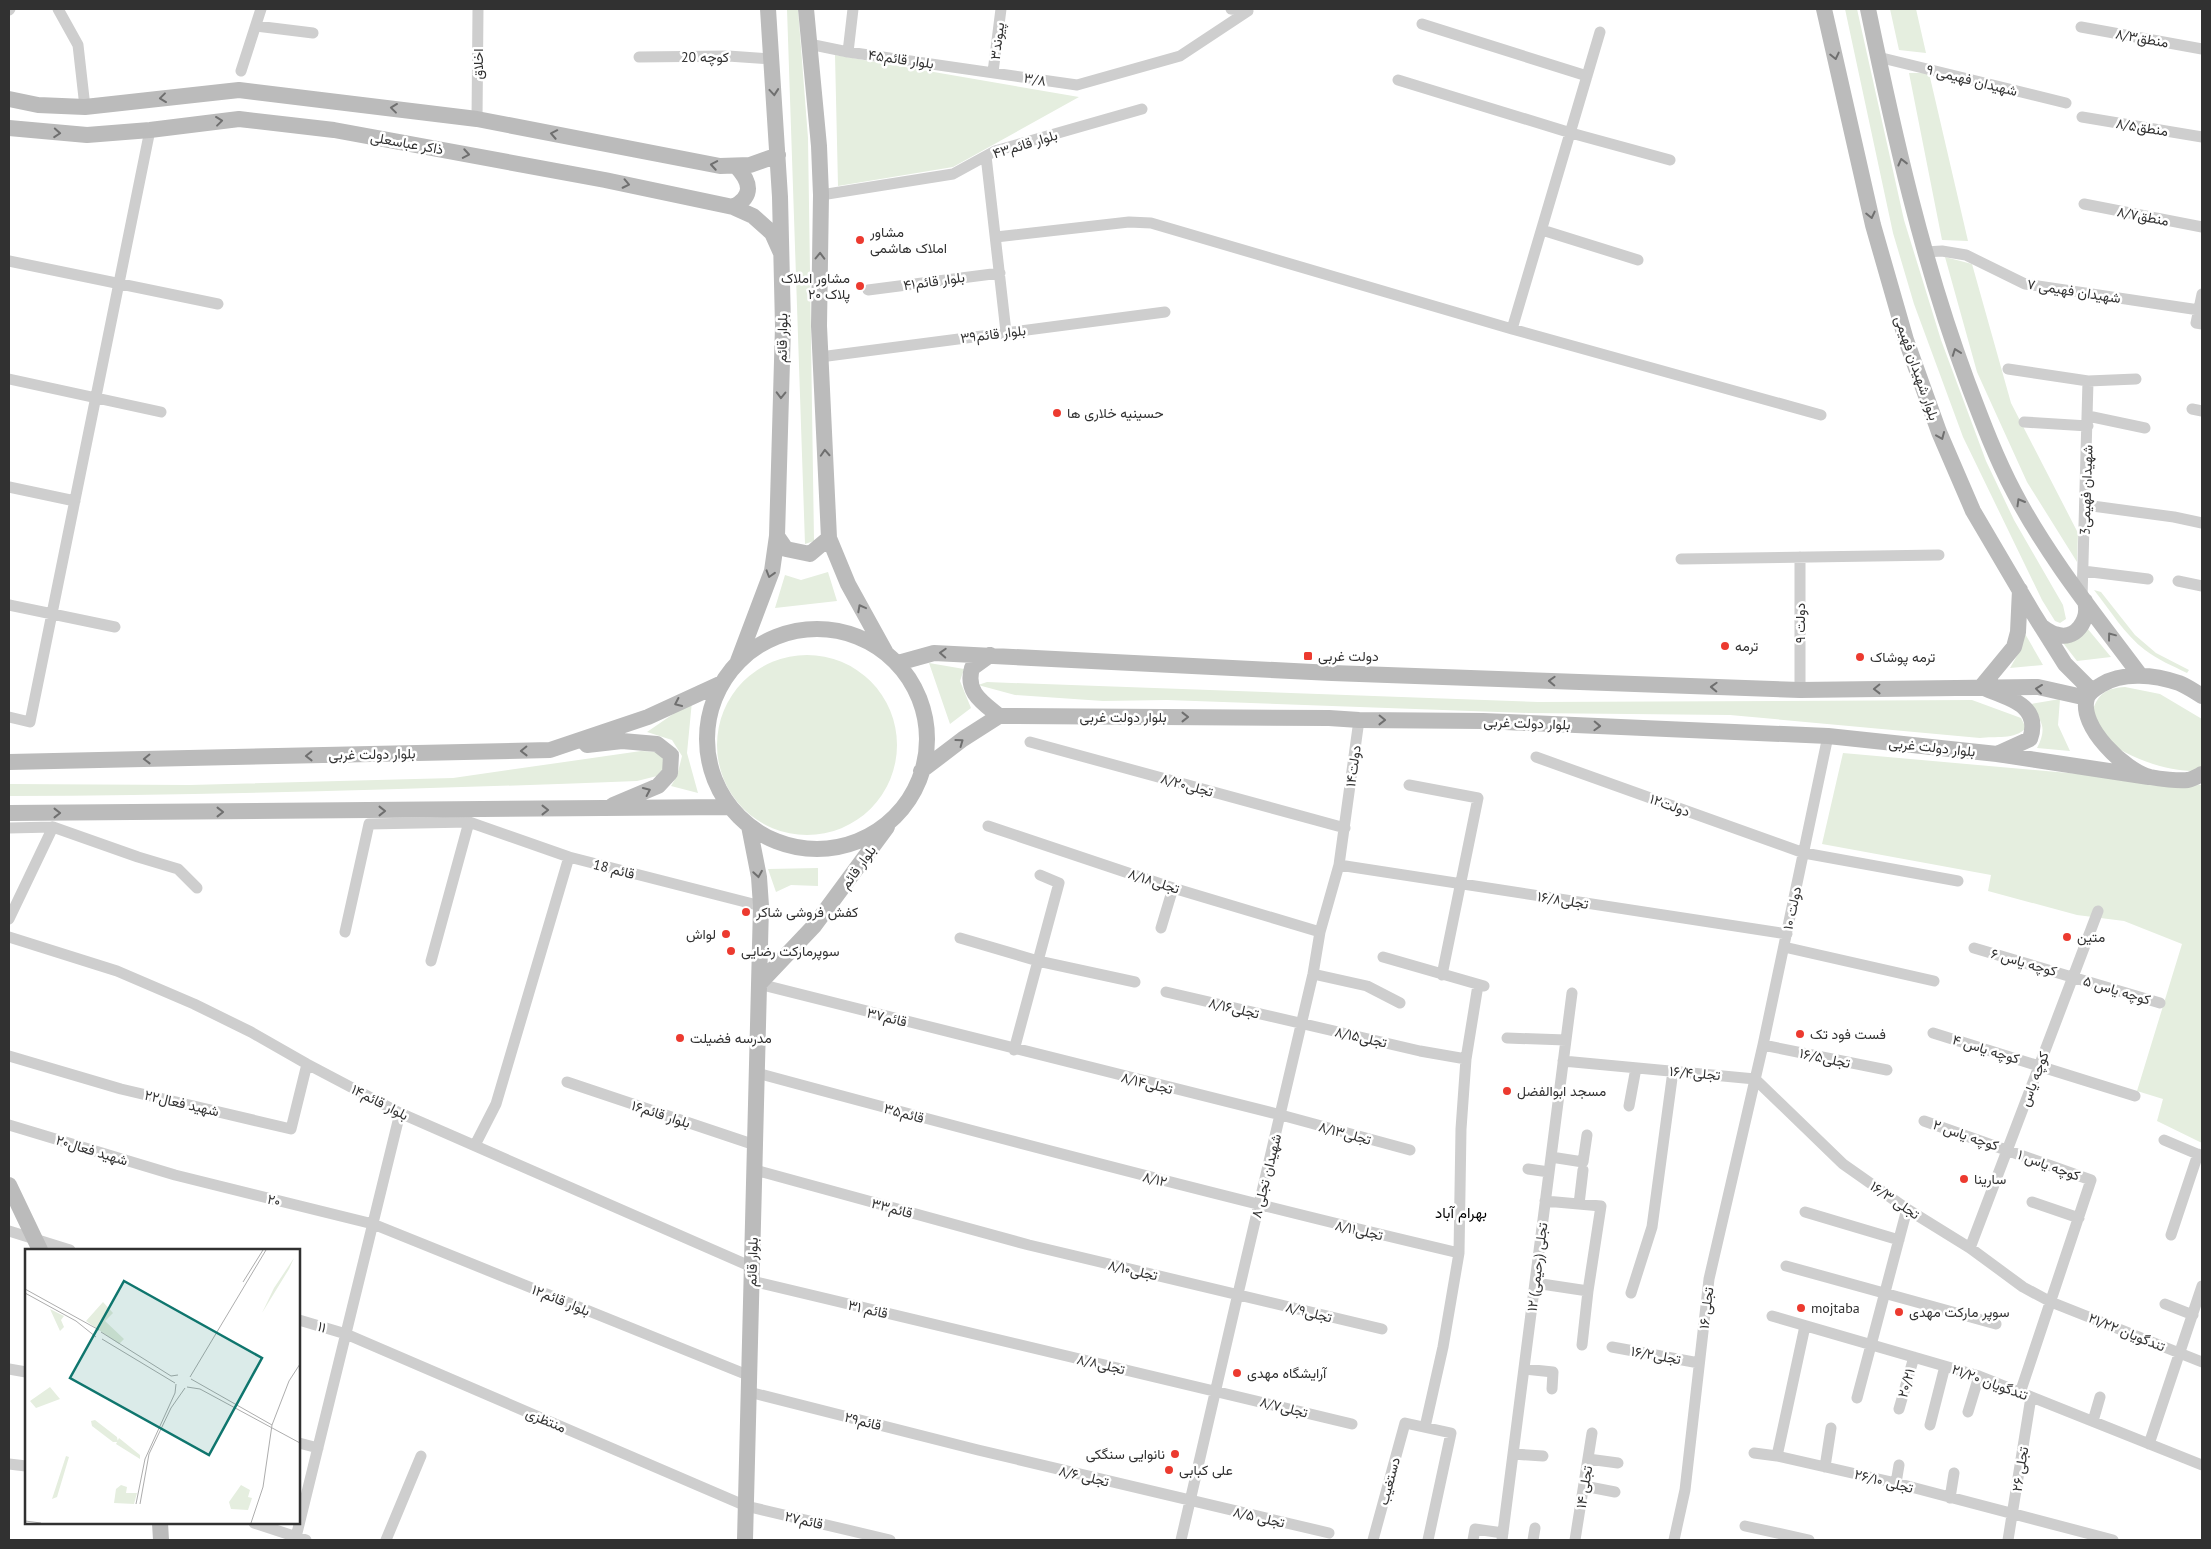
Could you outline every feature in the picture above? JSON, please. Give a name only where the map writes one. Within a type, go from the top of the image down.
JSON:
[{"type":"main road","name":"بلوار قائم","points":[[738,662],[772,570],[778,536],[782,336],[781,253],[778,155],[768,9]]},
{"type":"main road","points":[[806,9],[819,146],[821,195],[820,356],[829,538],[848,584],[884,651]]},
{"type":"main road","name":"بلوار شهیدان فهیمی","points":[[1824,9],[1873,225],[1906,340],[1939,432],[1973,511],[2065,664],[2090,694]]},
{"type":"main road","points":[[1868,9],[1908,185],[1926,252],[1947,328],[1980,416],[2014,492],[2041,539],[2140,675]]},
{"type":"main road","points":[[9,99],[38,105],[85,107],[239,90],[478,119],[720,166],[763,162],[778,155]]},
{"type":"main road","name":"ذاکر عباسعلی","points":[[9,128],[87,135],[150,130],[239,119],[334,130],[605,180],[733,207],[753,216],[772,233],[781,253]]},
{"type":"main road","points":[[733,207],[743,202],[748,194],[748,183],[736,166]]},
{"type":"main road","points":[[778,536],[786,549],[810,554],[829,538]]},
{"type":"main road","points":[[1981,687],[2014,647],[2018,632],[2020,590]]},
{"type":"main road","points":[[2041,626],[2055,634],[2062,635],[2076,632],[2085,621],[2086,608],[2084,600]]},
{"type":"main road","points":[[810,629],[836,630],[862,638],[884,651],[898,663],[917,692],[925,718],[927,744],[921,771],[912,795],[895,816],[874,832],[850,844],[824,848],[797,847],[772,839],[749,826],[730,807],[716,785],[708,759],[707,742],[711,707],[722,682],[738,662],[759,645],[784,634],[810,629]]},
{"type":"main road","points":[[898,663],[934,653],[1332,673],[1800,690],[1981,687],[2038,688],[2090,694],[2110,680],[2140,675],[2202,688]]},
{"type":"main road","points":[[921,771],[963,739],[999,716],[977,698],[970,684],[972,668],[990,656]]},
{"type":"main road","name":"بلوار دولت غربی","points":[[9,762],[550,750],[648,717],[722,682]]},
{"type":"main road","points":[[2179,683],[2202,696]]},
{"type":"main road","points":[[1981,687],[2019,703],[2030,713],[2035,726],[2030,739],[1996,754]]},
{"type":"main road","points":[[2090,694],[2090,721],[2098,736],[2122,761],[2148,777]]},
{"type":"main road","name":"بلوار دولت غربی","points":[[999,716],[1329,718],[1483,722],[1828,736],[1996,754],[2148,777],[2198,778]]},
{"type":"main road","points":[[550,750],[622,741],[657,744],[671,755],[670,772],[658,786],[602,809]]},
{"type":"main road","points":[[9,813],[730,807]]},
{"type":"main road","name":"بلوار قائم","points":[[759,984],[814,926],[895,816]]},
{"type":"main road","name":"بلوار قائم","points":[[745,1540],[761,906],[759,877],[749,826]]},
{"type":"main road","points":[[9,1185],[37,1245]]},
{"type":"main road","points":[[160,1524],[161,1540]]},
{"type":"street","points":[[58,9],[78,45],[85,107]]},
{"type":"street","points":[[241,71],[261,9]]},
{"type":"street","name":"اخلاق","points":[[478,9],[478,119]]},
{"type":"street","points":[[848,52],[853,9]]},
{"type":"street","name":"پیوند۳","points":[[993,72],[1001,9]]},
{"type":"street","points":[[1231,9],[1248,10]]},
{"type":"street","name":"۳/۸","points":[[993,72],[1078,86],[1180,56],[1248,10]]},
{"type":"street","points":[[1422,24],[1587,76]]},
{"type":"street","points":[[256,26],[313,33]]},
{"type":"street","name":"منطق۸/۳","points":[[2081,27],[2202,49]]},
{"type":"street","points":[[1512,328],[1600,32]]},
{"type":"street","name":"بلوار قائم۴۵","points":[[809,44],[848,52],[993,72]]},
{"type":"street","name":"کوچه 20","points":[[639,56],[772,58]]},
{"type":"street","name":"شهیدان فهیمی ۹","points":[[1878,56],[2066,103]]},
{"type":"street","points":[[1398,80],[1570,133],[1670,160]]},
{"type":"street","name":"بلوار قائم۴۳","points":[[821,195],[953,174],[994,151],[1142,110]]},
{"type":"street","name":"منطق۸/۵","points":[[2082,117],[2202,137]]},
{"type":"street","points":[[9,717],[30,722],[150,130]]},
{"type":"street","points":[[986,156],[1006,332]]},
{"type":"street","name":"منطق۸/۷","points":[[2084,204],[2202,228]]},
{"type":"street","points":[[996,237],[1129,222],[1151,224],[1821,415]]},
{"type":"street","points":[[1542,230],[1638,260]]},
{"type":"street","name":"شهیدان فهیمی ۷","points":[[1926,252],[1942,251],[1966,255],[2026,284],[2199,310]]},
{"type":"street","points":[[9,261],[218,304]]},
{"type":"street","name":"بلوار قائم۴۱","points":[[868,290],[1000,273]]},
{"type":"street","points":[[2199,323],[2202,294]]},
{"type":"street","name":"بلوار قائم۳۹","points":[[820,356],[1165,312]]},
{"type":"street","points":[[2008,369],[2088,381],[2136,379]]},
{"type":"street","points":[[9,379],[162,412]]},
{"type":"street","name":"3شهیدان فهیمی","points":[[2084,600],[2083,571],[2088,381]]},
{"type":"street","points":[[2024,422],[2088,421],[2145,428]]},
{"type":"street","points":[[9,487],[75,501]]},
{"type":"street","points":[[2085,505],[2174,517],[2202,523]]},
{"type":"street","points":[[1681,559],[1940,555]]},
{"type":"street","name":"۹ دولت","points":[[1800,557],[1800,690]]},
{"type":"street","points":[[2083,571],[2148,579]]},
{"type":"street","points":[[2178,581],[2202,586]]},
{"type":"street","points":[[9,606],[115,627]]},
{"type":"street","name":"۱۴دولت","points":[[1346,811],[1359,720]]},
{"type":"street","name":"۱۰ دولت","points":[[1755,1078],[1764,1045],[1828,736]]},
{"type":"street","name":"تجلی۸/۲۰","points":[[1030,742],[1345,828]]},
{"type":"street","name":"۱۲دولت","points":[[1536,757],[1804,853],[1958,881]]},
{"type":"street","points":[[1408,785],[1478,798],[1442,975]]},
{"type":"street","name":"شهیدان تجلی ۸","points":[[1181,1540],[1216,1391],[1236,1294],[1281,1115],[1313,974],[1320,932],[1338,865],[1345,828],[1346,811]]},
{"type":"street","points":[[345,932],[369,824],[469,822],[431,961]]},
{"type":"street","name":"18 قائم","points":[[469,822],[569,857],[761,906]]},
{"type":"street","name":"تجلی۸/۱۸","points":[[988,826],[1173,888],[1320,932]]},
{"type":"street","points":[[9,828],[53,828],[178,869],[197,888]]},
{"type":"street","points":[[9,919],[53,828]]},
{"type":"street","points":[[475,1145],[496,1104],[569,857]]},
{"type":"street","name":"تجلی۱۶/۸","points":[[1338,865],[1787,934]]},
{"type":"street","points":[[1014,1050],[1059,883],[1040,875]]},
{"type":"street","points":[[1161,928],[1173,888]]},
{"type":"street","name":"کوچه یاس","points":[[1970,1248],[2098,911]]},
{"type":"street","name":"بلوار قائم۱۴","points":[[9,937],[117,970],[210,1012],[251,1032],[306,1064],[400,1113],[475,1145],[752,1274]]},
{"type":"street","points":[[960,938],[1038,961],[1135,982]]},
{"type":"street","points":[[1784,946],[1934,981]]},
{"type":"street","name":"کوچه یاس ۶","points":[[1974,948],[2073,977]]},
{"type":"street","points":[[1382,957],[1482,986],[1466,1059],[1459,1154],[1459,1253],[1443,1347],[1425,1427],[1451,1433],[1428,1540]]},
{"type":"street","points":[[1313,974],[1367,986],[1400,1003]]},
{"type":"street","name":"کوچه یاس ۵","points":[[2073,977],[2160,1003]]},
{"type":"street","name":"قائم۳۷","points":[[759,984],[1014,1050]]},
{"type":"street","name":"تجلی۸/۱۶","points":[[1166,992],[1301,1024]]},
{"type":"street","name":"۱۲ تجلی (رحیمی)","points":[[1503,1537],[1572,993]]},
{"type":"street","name":"تجلی۸/۱۵","points":[[1301,1024],[1420,1051],[1466,1059]]},
{"type":"street","name":"کوچه یاس ۴","points":[[1933,1033],[2134,1096]]},
{"type":"street","points":[[1507,1038],[1566,1040]]},
{"type":"street","name":"تجلی۱۶/۵","points":[[1764,1045],[1887,1070]]},
{"type":"street","name":"تجلی۸‌/۱۴","points":[[1014,1050],[1281,1115]]},
{"type":"street","name":"شهید فعال۲۲","points":[[9,1056],[121,1089],[291,1129],[306,1064]]},
{"type":"street","name":"تجلی۱۶/۴","points":[[1563,1061],[1755,1078]]},
{"type":"street","points":[[1629,1106],[1636,1068]]},
{"type":"street","points":[[1631,1293],[1652,1227],[1673,1071]]},
{"type":"street","name":"قائم۳۵","points":[[757,1073],[1051,1153]]},
{"type":"street","name":"۱۶/۳ تجلی","points":[[1755,1078],[1843,1164],[1907,1209],[1970,1248],[2023,1287],[2051,1302]]},
{"type":"street","name":"۱۶ تجلی","points":[[1674,1540],[1685,1490],[1709,1279],[1755,1078]]},
{"type":"street","name":"بلوار قائم۱۶","points":[[567,1082],[755,1145]]},
{"type":"street","points":[[256,1524],[282,1537],[301,1539],[318,1448],[400,1113]]},
{"type":"street","name":"تجلی۸/۱۳","points":[[1281,1115],[1410,1150]]},
{"type":"street","name":"کوچه یاس ۲","points":[[1924,1121],[2007,1150]]},
{"type":"street","name":"شهید فعال۲۰","points":[[9,1125],[175,1175]]},
{"type":"street","points":[[1551,1157],[1583,1162],[1587,1135]]},
{"type":"street","points":[[2164,1140],[2200,1155],[2171,1236]]},
{"type":"street","name":"کوچه یاس ۱","points":[[2007,1150],[2091,1180]]},
{"type":"street","name":"۸/۱۲","points":[[1051,1153],[1259,1206]]},
{"type":"street","points":[[1528,1169],[1549,1172]]},
{"type":"street","name":"قائم۳۳","points":[[755,1170],[1028,1245]]},
{"type":"street","points":[[1579,1204],[1583,1170]]},
{"type":"street","name":"۲۰","points":[[175,1175],[373,1224]]},
{"type":"street","name":"۲۶ تجلی","points":[[2008,1540],[2013,1513],[2026,1395],[2051,1302],[2091,1180]]},
{"type":"street","points":[[1545,1201],[1601,1206],[1582,1345]]},
{"type":"street","points":[[2032,1202],[2079,1218]]},
{"type":"street","name":"تجلی۸/۱۱","points":[[1259,1206],[1459,1253]]},
{"type":"street","points":[[1857,1398],[1907,1209]]},
{"type":"street","points":[[1805,1212],[1899,1240]]},
{"type":"street","name":"بلوار قائم۱۲","points":[[373,1224],[749,1384]]},
{"type":"street","points":[[9,1231],[37,1245],[63,1249]]},
{"type":"street","name":"تجلی۸/۱۰","points":[[1028,1245],[1236,1294]]},
{"type":"street","points":[[1786,1266],[1996,1324]]},
{"type":"street","name":"قائم ۳۱","points":[[752,1274],[985,1336]]},
{"type":"street","points":[[1535,1283],[1588,1291]]},
{"type":"street","points":[[2149,1444],[2181,1354],[2202,1286]]},
{"type":"street","name":"تجلی۸/۹","points":[[1236,1294],[1382,1329]]},
{"type":"street","name":"۲۱/۲۲ تندگویان","points":[[2051,1302],[2202,1362]]},
{"type":"street","points":[[2165,1304],[2192,1315]]},
{"type":"street","name":"۲۱/۲۰ تندگویان","points":[[1772,1316],[1979,1376],[2202,1465]]},
{"type":"street","name":"۱۱","points":[[300,1320],[346,1334]]},
{"type":"street","points":[[1777,1456],[1805,1326]]},
{"type":"street","name":"منتظزی","points":[[346,1334],[746,1506]]},
{"type":"street","name":"تجلی۸/۸","points":[[985,1336],[1216,1391]]},
{"type":"street","name":"تجلی۱۶/۲","points":[[1612,1347],[1699,1363]]},
{"type":"street","name":"۲۰/۲۱","points":[[1899,1409],[1914,1357]]},
{"type":"street","points":[[1930,1424],[1944,1366]]},
{"type":"street","points":[[9,1369],[25,1372]]},
{"type":"street","points":[[1524,1369],[1553,1372],[1552,1389]]},
{"type":"street","points":[[1968,1412],[1979,1376]]},
{"type":"street","name":"قائم۲۹","points":[[749,1384],[978,1450]]},
{"type":"street","name":"تجلی۸/۷","points":[[1216,1391],[1352,1424]]},
{"type":"street","points":[[2093,1421],[2100,1397]]},
{"type":"street","name":"دستغیب","points":[[1373,1540],[1405,1423],[1425,1427]]},
{"type":"street","points":[[1825,1467],[1831,1428]]},
{"type":"street","name":"تجلی ۱۴","points":[[1575,1540],[1592,1433]]},
{"type":"street","points":[[300,1443],[318,1448]]},
{"type":"street","name":"تجلی ۸/۶","points":[[978,1450],[1190,1501]]},
{"type":"street","name":"۲۶/۱۰ تجلی","points":[[1754,1453],[1777,1456],[1896,1483],[2113,1540]]},
{"type":"street","points":[[1513,1454],[1543,1456]]},
{"type":"street","points":[[386,1540],[421,1456]]},
{"type":"street","points":[[1588,1459],[1618,1463]]},
{"type":"street","points":[[9,1464],[25,1466]]},
{"type":"street","points":[[1896,1483],[1898,1466]]},
{"type":"street","points":[[1950,1498],[1954,1473]]},
{"type":"street","points":[[1584,1486],[1615,1492]]},
{"type":"street","name":"تجلی ۸/۵","points":[[1190,1501],[1329,1533]]},
{"type":"street","name":"قائم۲۷","points":[[746,1506],[890,1540]]},
{"type":"street","points":[[1745,1526],[1810,1540]]},
{"type":"street","points":[[1533,1540],[1535,1528]]},
{"type":"street","points":[[1473,1540],[1475,1530],[1503,1537]]},
{"type":"green space","points":[[787,9],[798,9],[808,138],[814,541],[805,544]]},
{"type":"green space","points":[[1845,9],[1857,9],[1904,220],[1941,340],[1986,461],[2014,520],[2063,605],[2066,619],[2060,623],[2055,621],[2042,600],[1963,437],[1914,304],[1893,233]]},
{"type":"green space","points":[[1890,9],[1916,9],[1926,53],[1899,50]]},
{"type":"green space","points":[[835,55],[1079,97],[953,167],[838,186]]},
{"type":"green space","points":[[1909,73],[1929,73],[1968,241],[1942,240]]},
{"type":"green space","points":[[1945,257],[1972,264],[2011,403],[2078,533],[2077,562],[2027,482],[1977,372]]},
{"type":"green space","points":[[828,572],[837,601],[775,608],[785,575],[801,580]]},
{"type":"green space","points":[[2094,590],[2101,592],[2135,635],[2156,653],[2189,670],[2187,673],[2155,657],[2138,644],[2124,630]]},
{"type":"green space","points":[[2087,628],[2111,657],[2077,661],[2063,643]]},
{"type":"green space","points":[[2024,632],[2043,665],[2010,668],[2018,654]]},
{"type":"green space","points":[[798,655],[816,655],[850,665],[871,681],[887,702],[895,727],[897,745],[895,763],[887,788],[871,809],[850,825],[842,828],[816,835],[798,835],[764,825],[737,802],[727,788],[721,771],[717,754],[717,736],[727,702],[750,675],[764,665],[781,659]]},
{"type":"green space","points":[[929,663],[964,669],[960,681],[971,708],[950,724]]},
{"type":"green space","points":[[987,682],[1538,702],[1972,700],[2021,718],[2026,728],[2011,736],[1980,738],[1730,715],[1529,713],[1167,700],[1103,701],[1015,695],[978,685]]},
{"type":"green space","points":[[2125,687],[2160,694],[2202,719],[2202,770],[2179,770],[2151,763],[2125,752],[2105,738],[2099,729],[2093,710],[2095,704],[2104,692]]},
{"type":"green space","points":[[2060,699],[2058,725],[2070,751],[2037,748],[2042,734],[2042,724],[2036,714],[2025,705]]},
{"type":"green space","points":[[692,701],[687,753],[698,793],[671,786],[677,776],[682,756],[672,740],[647,732]]},
{"type":"green space","points":[[641,751],[656,752],[663,756],[664,768],[657,776],[637,781],[480,787],[9,796],[9,784],[190,785],[453,778]]},
{"type":"green space","points":[[1843,753],[2202,785],[2202,1143],[2157,1121],[2163,1099],[2137,1091],[2182,944],[2124,921],[2077,915],[1988,891],[1991,875],[1822,844]]},
{"type":"green space","points":[[818,868],[818,886],[791,885],[776,892],[768,869]]},
{"type":"place","name":"مشاور املاک هاشمی","points":[[860,240]]},
{"type":"place","name":"مشاور املاک پلاک ۲۰","points":[[860,286]]},
{"type":"place","name":"حسینیه خلاری ها","points":[[1057,413]]},
{"type":"place","name":"ترمه","points":[[1725,646]]},
{"type":"place","name":"دولت غربی","points":[[1308,656]]},
{"type":"place","name":"ترمه پوشاک","points":[[1860,657]]},
{"type":"place","name":"کفش فروشی شاکر","points":[[746,912]]},
{"type":"place","name":"لواش","points":[[726,934]]},
{"type":"place","name":"متین","points":[[2067,937]]},
{"type":"place","name":"سوپرمارکت رضایی","points":[[731,951]]},
{"type":"place","name":"فست فود تک","points":[[1800,1034]]},
{"type":"place","name":"مدرسه فضیلت","points":[[680,1038]]},
{"type":"place","name":"مسجد ابوالفضل","points":[[1507,1091]]},
{"type":"place","name":"سارینا","points":[[1964,1179]]},
{"type":"place","name":"mojtaba","points":[[1801,1308]]},
{"type":"place","name":"سوپر مارکت مهدی","points":[[1899,1312]]},
{"type":"place","name":"آرایشگاه مهدی","points":[[1237,1373]]},
{"type":"place","name":"نانوایی سنگکی","points":[[1175,1454]]},
{"type":"place","name":"علی کبابی","points":[[1169,1470]]},
{"type":"district","name":"بهرام آباد","points":[[1461,1212]]}]
